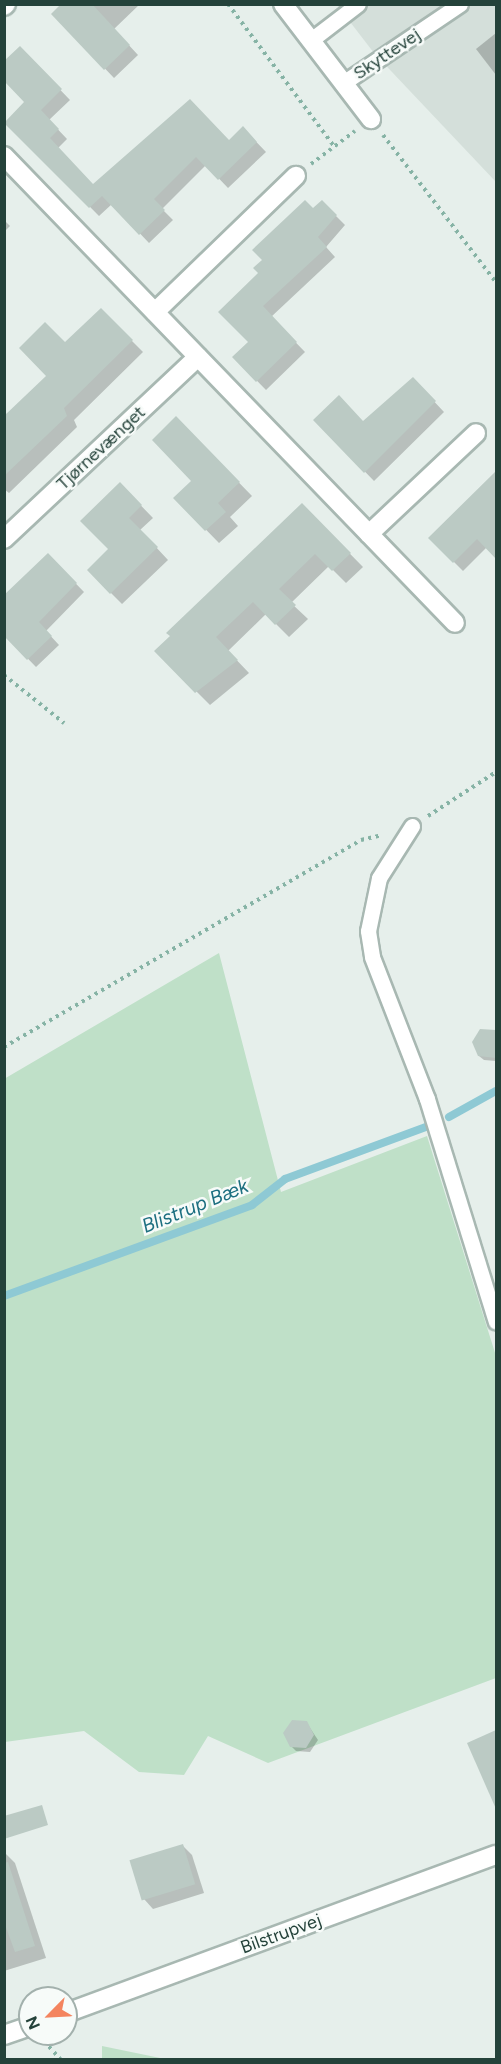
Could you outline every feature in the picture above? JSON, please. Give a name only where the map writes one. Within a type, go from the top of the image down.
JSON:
[{"type":"street","name":"Skyttevej","points":[[283,4],[370,119]]},
{"type":"street","points":[[4,156],[455,623]]},
{"type":"street","points":[[155,312],[296,176]]},
{"type":"street","name":"Tjørnevænget","points":[[4,539],[198,357]]},
{"type":"street","points":[[369,534],[476,433]]},
{"type":"street","name":"Bilstrupvej","points":[[78,2009],[496,1855]]},
{"type":"lane","points":[[311,40],[358,4]]},
{"type":"lane","name":"Skyttevej","points":[[343,83],[460,4]]},
{"type":"lane","points":[[412,826],[379,878],[368,931],[372,957],[427,1099],[496,1322]]},
{"type":"path","points":[[228,4],[334,146]]},
{"type":"path","points":[[296,176],[370,119],[496,282]]},
{"type":"path","points":[[4,675],[64,723]]},
{"type":"path","points":[[4,1047],[361,840],[412,826],[496,772]]},
{"type":"path","points":[[48,2046],[61,2060]]},
{"type":"shaded area","points":[[337,5],[496,5],[496,182],[374,53]]},
{"type":"green space","points":[[219,953],[281,1192],[427,1136],[496,1356],[496,1678],[268,1763],[208,1736],[184,1775],[139,1772],[84,1731],[5,1742],[4,1079]]},
{"type":"green space","points":[[102,2046],[165,2059],[102,2059]]},
{"type":"building","points":[[61,4],[92,4],[130,45],[104,70],[51,14]]},
{"type":"building","points":[[20,46],[62,89],[41,110],[59,129],[50,138],[93,184],[190,99],[229,140],[243,126],[257,142],[218,180],[196,157],[154,199],[165,210],[139,235],[102,196],[89,208],[4,123],[24,102],[4,81],[4,61]]},
{"type":"building","points":[[305,200],[313,208],[322,200],[337,215],[318,237],[327,247],[263,306],[297,342],[256,382],[232,357],[248,342],[218,312],[258,273],[253,268],[262,260],[252,250]]},
{"type":"building","points":[[101,308],[133,340],[64,408],[67,416],[4,476],[4,416],[46,376],[19,348],[45,322],[65,342]]},
{"type":"building","points":[[413,377],[436,401],[364,473],[313,420],[339,395],[363,421]]},
{"type":"building","points":[[176,416],[240,482],[218,503],[226,512],[205,531],[173,498],[191,481],[152,440]]},
{"type":"building","points":[[496,471],[496,559],[477,539],[453,563],[428,538]]},
{"type":"building","points":[[120,482],[142,505],[129,518],[158,547],[110,594],[87,570],[108,549],[80,521]]},
{"type":"building","points":[[302,503],[351,553],[332,571],[315,554],[279,589],[296,605],[275,625],[253,602],[216,637],[238,660],[195,693],[154,651],[170,636],[166,633]]},
{"type":"building","points":[[48,553],[77,583],[39,622],[52,636],[27,660],[4,636],[4,595]]},
{"type":"building","points":[[480,1029],[496,1030],[496,1058],[478,1056],[472,1042]]},
{"type":"building","points":[[292,1720],[307,1721],[314,1735],[306,1748],[290,1747],[283,1733]]},
{"type":"building","points":[[496,1730],[496,1809],[467,1743]]},
{"type":"building","points":[[42,1805],[48,1825],[4,1839],[4,1816]]},
{"type":"building","points":[[183,1844],[195,1884],[142,1901],[129,1860]]},
{"type":"building","points":[[8,1862],[35,1946],[15,1952],[4,1922],[4,1863]]},
{"type":"waterway","name":"Blistrup Bæk","points":[[449,1117],[496,1091]]},
{"type":"waterway","name":"Blistrup Bæk","points":[[4,1296],[252,1205],[285,1179],[428,1126]]}]
